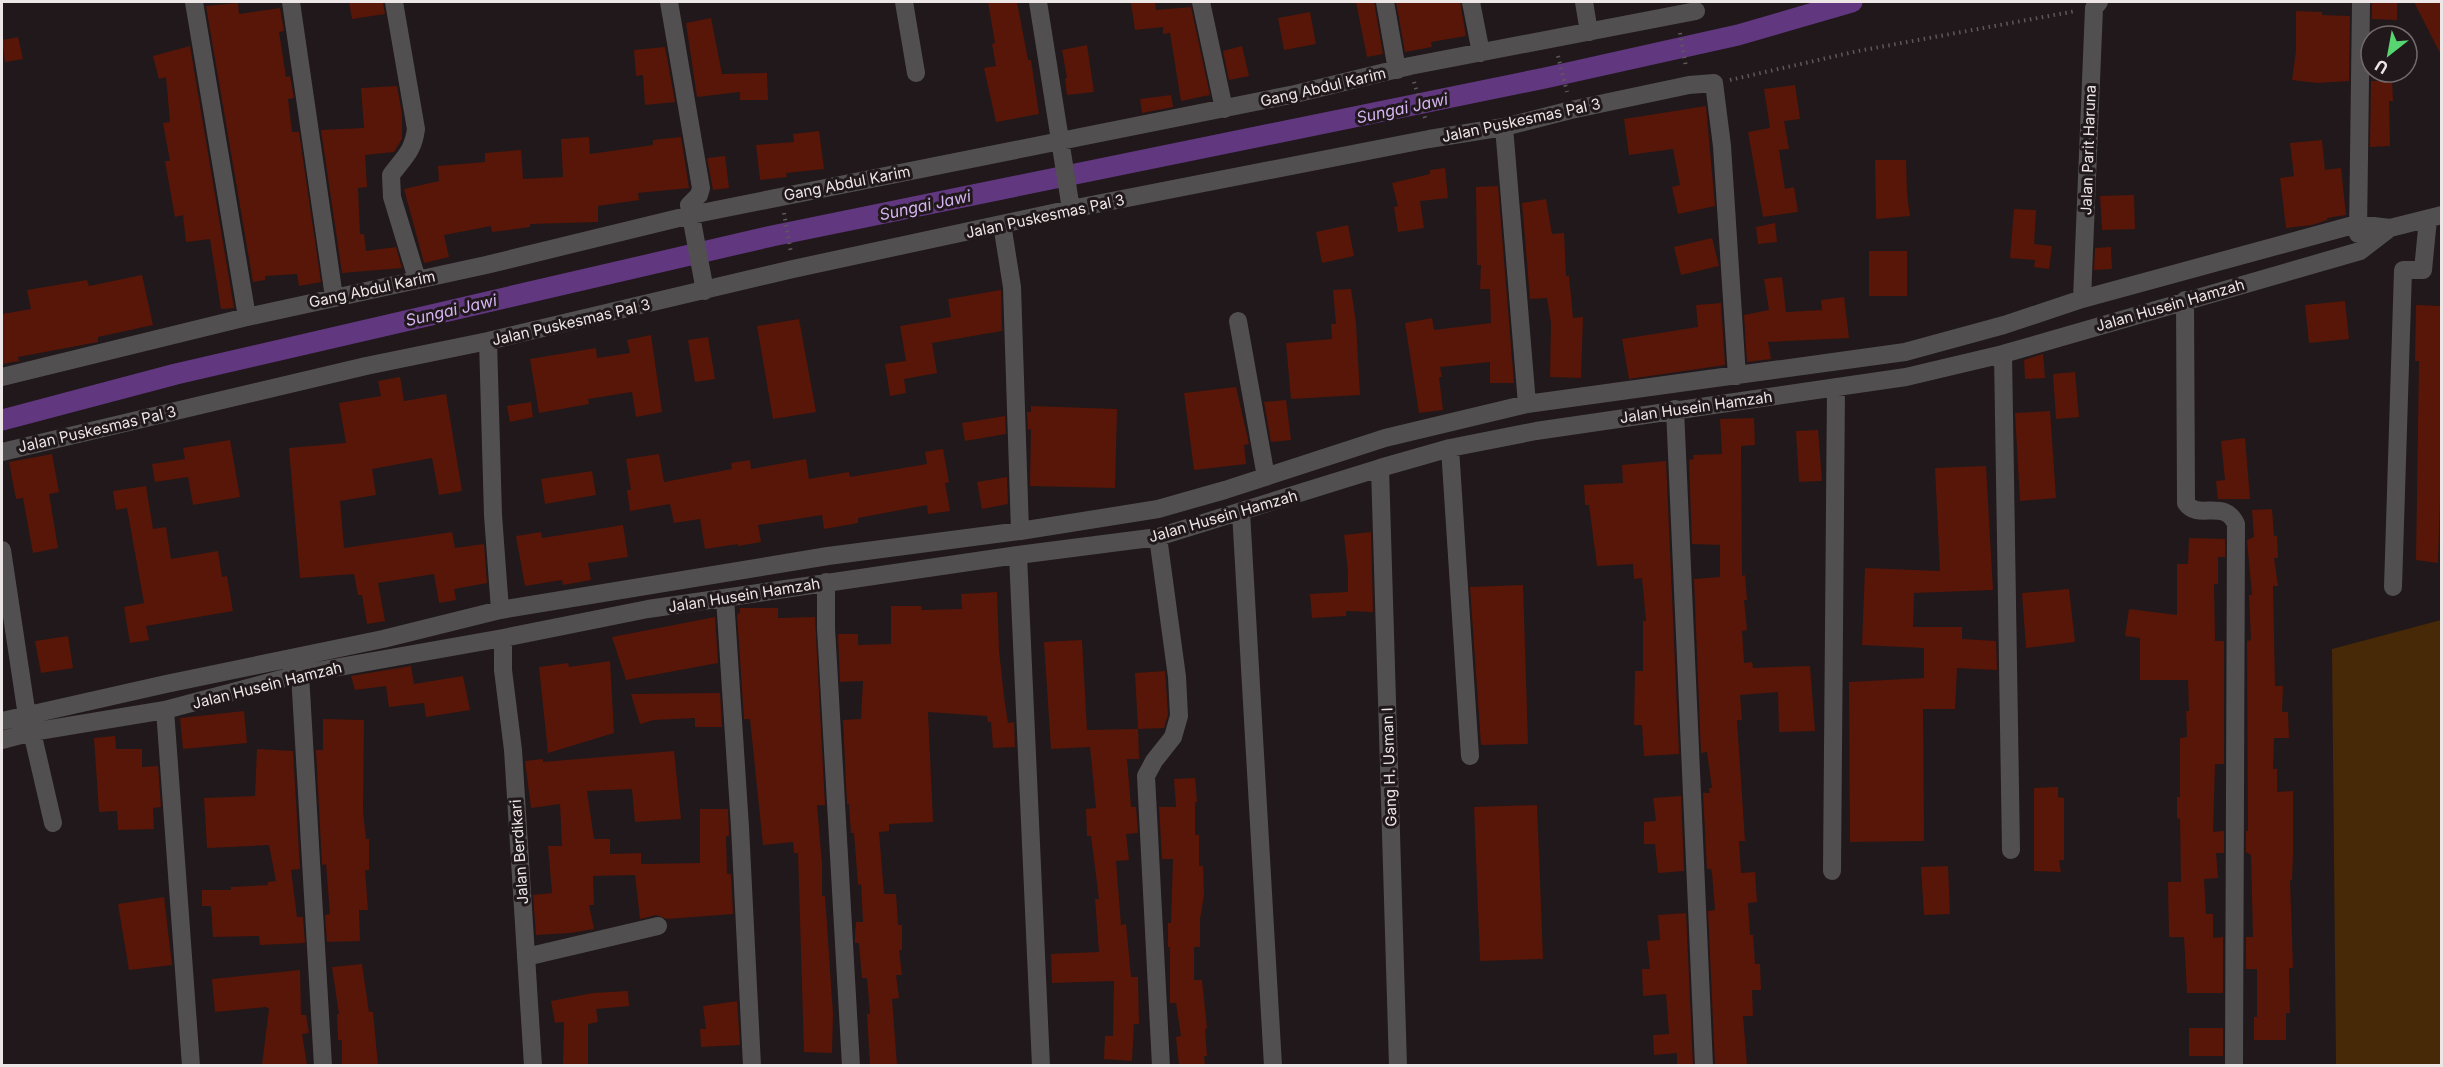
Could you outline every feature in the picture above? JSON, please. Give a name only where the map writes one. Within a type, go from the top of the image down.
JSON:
[{"type":"street","points":[[194,2],[248,317]]},
{"type":"street","points":[[291,2],[334,297]]},
{"type":"street","points":[[394,2],[416,129],[410,153],[391,175],[392,197],[417,279]]},
{"type":"street","points":[[669,2],[701,188],[699,195],[690,205],[705,291]]},
{"type":"street","points":[[904,2],[916,73]]},
{"type":"street","points":[[1038,2],[1071,203]]},
{"type":"street","points":[[1201,2],[1224,108]]},
{"type":"street","points":[[1385,2],[1397,70]]},
{"type":"street","points":[[1472,2],[1481,53]]},
{"type":"street","points":[[1584,2],[1589,32]]},
{"type":"street","points":[[2361,2],[2357,224],[2361,251]]},
{"type":"street","name":"Jalan Parit Haruna","points":[[2082,299],[2096,5]]},
{"type":"street","name":"Gang Abdul Karim","points":[[2,377],[248,317],[692,215],[1062,146],[1397,70],[1696,11]]},
{"type":"street","points":[[1714,83],[1722,146],[1737,376]]},
{"type":"street","name":"Jalan Puskesmas Pal 3","points":[[2,452],[366,366],[488,341],[705,291],[793,268],[1002,224],[1071,203],[1504,127],[1581,108],[1714,83]]},
{"type":"street","points":[[1504,127],[1527,404]]},
{"type":"street","points":[[2393,587],[2403,270],[2423,270],[2435,217]]},
{"type":"street","name":"Jalan Husein Hamzah","points":[[2,740],[30,724],[166,684],[384,639],[500,610],[828,556],[1020,531],[1158,509],[1385,438],[1527,404],[1905,352],[2004,325],[2082,299],[2357,224],[2390,228],[2435,217]]},
{"type":"street","points":[[1002,224],[1012,287],[1020,531]]},
{"type":"street","name":"Jalan Husein Hamzah","points":[[2,721],[30,724],[165,710],[300,674],[503,638],[648,609],[826,582],[1158,537],[1450,448],[1536,431],[1675,409],[1906,377],[2003,354],[2361,251],[2390,228]]},
{"type":"street","points":[[2185,300],[2186,502],[2194,509],[2226,512],[2232,516],[2236,524],[2234,1065]]},
{"type":"street","points":[[1238,321],[1266,477]]},
{"type":"street","points":[[488,341],[493,515],[500,610]]},
{"type":"street","points":[[2003,354],[2010,850]]},
{"type":"street","points":[[1832,871],[1836,387]]},
{"type":"street","points":[[1675,409],[1704,1065]]},
{"type":"street","points":[[1450,448],[1470,756]]},
{"type":"street","name":"Gang H. Usman I","points":[[1380,468],[1398,1065]]},
{"type":"street","points":[[1241,512],[1274,1065]]},
{"type":"street","points":[[1158,537],[1177,676],[1179,716],[1173,737],[1154,761],[1146,776],[1161,1065]]},
{"type":"street","points":[[2,550],[30,724],[53,823]]},
{"type":"street","points":[[1018,555],[1041,1065]]},
{"type":"street","points":[[826,582],[826,628],[851,1065]]},
{"type":"street","points":[[643,585],[648,609]]},
{"type":"street","points":[[725,598],[752,1065]]},
{"type":"street","name":"Jalan Berdikari","points":[[503,638],[503,670],[513,750],[534,1065]]},
{"type":"street","points":[[384,639],[386,658]]},
{"type":"street","points":[[300,674],[323,1065]]},
{"type":"street","points":[[165,710],[190,1065]]},
{"type":"street","points":[[526,957],[658,926]]},
{"type":"path","points":[[1714,83],[1858,51],[2096,5]]},
{"type":"path","points":[[1680,28],[1686,67]]},
{"type":"path","points":[[1560,60],[1566,90]]},
{"type":"path","points":[[1417,90],[1426,120]]},
{"type":"path","points":[[785,218],[790,246]]},
{"type":"shaded area","points":[[2441,620],[2441,1065],[2336,1065],[2332,649]]},
{"type":"building","points":[[349,2],[383,2],[385,14],[352,19]]},
{"type":"building","points":[[988,2],[1017,2],[1028,60],[1031,60],[1039,114],[996,122],[984,68],[996,66],[992,44],[995,43]]},
{"type":"building","points":[[1155,2],[1156,10],[1191,7],[1210,95],[1181,101],[1170,33],[1163,34],[1163,27],[1135,30],[1131,3]]},
{"type":"building","points":[[1356,2],[1374,2],[1383,54],[1367,57]]},
{"type":"building","points":[[1396,2],[1460,2],[1466,36],[1431,42],[1432,47],[1405,52]]},
{"type":"building","points":[[2372,2],[2397,2],[2397,20],[2372,19]]},
{"type":"building","points":[[2414,2],[2442,2],[2442,57]]},
{"type":"building","points":[[238,3],[239,14],[280,8],[284,31],[279,32],[286,77],[290,76],[294,98],[288,99],[292,132],[299,132],[321,282],[299,286],[297,274],[265,276],[265,280],[253,282],[206,6]]},
{"type":"building","points":[[2296,11],[2350,16],[2349,81],[2317,83],[2292,80],[2296,51]]},
{"type":"building","points":[[1310,12],[1316,44],[1284,50],[1278,18]]},
{"type":"building","points":[[711,18],[722,74],[767,73],[768,100],[740,100],[740,92],[697,97],[686,23]]},
{"type":"building","points":[[18,37],[23,59],[5,62],[2,40]]},
{"type":"building","points":[[1087,45],[1094,92],[1067,95],[1065,78],[1067,78],[1062,50]]},
{"type":"building","points":[[190,46],[234,308],[221,309],[210,239],[186,242],[183,215],[175,217],[165,161],[170,161],[163,123],[170,122],[166,77],[159,79],[153,56]]},
{"type":"building","points":[[1242,46],[1249,76],[1229,80],[1223,51]]},
{"type":"building","points":[[665,47],[675,102],[645,105],[643,75],[636,76],[634,50]]},
{"type":"building","points":[[2371,84],[2392,84],[2393,101],[2389,101],[2390,146],[2370,147]]},
{"type":"building","points":[[1795,85],[1800,119],[1784,121],[1789,149],[1779,150],[1785,189],[1794,187],[1798,212],[1763,217],[1748,132],[1770,128],[1764,89]]},
{"type":"building","points":[[397,86],[402,114],[402,139],[394,152],[365,155],[367,187],[358,188],[360,234],[364,234],[366,251],[396,247],[402,268],[342,273],[321,130],[364,128],[361,88]]},
{"type":"building","points":[[1171,95],[1173,107],[1142,113],[1140,99]]},
{"type":"building","points":[[1706,106],[1715,206],[1678,214],[1672,187],[1680,185],[1673,149],[1629,155],[1624,119]]},
{"type":"building","points":[[819,131],[824,169],[786,173],[787,177],[760,180],[756,145],[794,142],[793,134]]},
{"type":"building","points":[[589,137],[590,154],[653,145],[653,140],[681,137],[689,188],[638,193],[639,200],[598,206],[598,222],[530,224],[530,227],[492,232],[491,226],[444,235],[449,257],[424,263],[404,189],[439,181],[438,166],[485,162],[485,153],[521,150],[523,179],[563,177],[561,139]]},
{"type":"building","points":[[2322,140],[2325,170],[2341,168],[2346,215],[2327,218],[2327,220],[2312,225],[2286,228],[2280,178],[2294,176],[2290,143]]},
{"type":"building","points":[[725,156],[729,188],[713,190],[707,158]]},
{"type":"building","points":[[1875,160],[1906,160],[1910,216],[1876,219]]},
{"type":"building","points":[[1445,168],[1448,198],[1420,201],[1424,228],[1398,232],[1394,207],[1398,206],[1392,183],[1430,174],[1430,170]]},
{"type":"building","points":[[1498,186],[1514,383],[1490,383],[1490,362],[1440,367],[1443,410],[1419,413],[1405,323],[1432,318],[1434,330],[1491,323],[1490,289],[1480,289],[1481,265],[1477,265],[1476,187]]},
{"type":"building","points":[[2134,195],[2135,229],[2102,230],[2100,196]]},
{"type":"building","points":[[1546,199],[1552,234],[1564,233],[1566,276],[1569,276],[1573,318],[1583,317],[1581,378],[1550,377],[1551,323],[1547,298],[1530,299],[1522,203]]},
{"type":"building","points":[[2014,209],[2036,210],[2034,244],[2052,246],[2049,269],[2034,267],[2035,260],[2010,258]]},
{"type":"building","points":[[1775,223],[1777,242],[1758,244],[1756,227]]},
{"type":"building","points":[[1348,225],[1354,256],[1322,263],[1316,232]]},
{"type":"building","points":[[1712,238],[1719,266],[1681,275],[1674,247]]},
{"type":"building","points":[[2111,247],[2112,269],[2094,270],[2095,248]]},
{"type":"building","points":[[1869,251],[1907,251],[1907,296],[1869,296]]},
{"type":"building","points":[[142,275],[153,325],[98,337],[98,342],[18,357],[19,361],[2,364],[2,314],[31,309],[27,290],[87,280],[89,286]]},
{"type":"building","points":[[1782,277],[1786,312],[1822,310],[1821,300],[1844,297],[1849,338],[1768,342],[1771,359],[1747,362],[1744,315],[1769,310],[1764,279]]},
{"type":"building","points":[[1351,289],[1356,323],[1360,395],[1291,399],[1286,343],[1332,339],[1331,324],[1336,324],[1333,290]]},
{"type":"building","points":[[1001,290],[1002,331],[932,343],[937,373],[904,379],[906,393],[890,396],[885,364],[906,361],[900,326],[951,317],[948,299]]},
{"type":"building","points":[[2345,301],[2349,339],[2309,343],[2305,305]]},
{"type":"building","points":[[1721,303],[1725,365],[1629,379],[1622,339],[1698,327],[1696,305]]},
{"type":"building","points":[[2416,305],[2442,306],[2442,432],[2438,563],[2416,560],[2419,361],[2415,361]]},
{"type":"building","points":[[799,319],[816,412],[773,419],[757,326]]},
{"type":"building","points":[[651,335],[662,412],[636,417],[632,392],[588,399],[589,404],[539,413],[530,359],[596,348],[597,358],[630,353],[627,340]]},
{"type":"building","points":[[708,337],[715,379],[695,382],[688,340]]},
{"type":"building","points":[[2043,354],[2045,378],[2025,379],[2024,360]]},
{"type":"building","points":[[2075,372],[2079,417],[2056,419],[2053,374]]},
{"type":"building","points":[[400,377],[404,401],[446,394],[462,491],[439,495],[432,458],[372,469],[376,495],[340,501],[344,548],[452,532],[455,548],[484,544],[487,583],[454,589],[456,600],[439,603],[434,574],[378,583],[385,621],[367,624],[362,595],[358,595],[354,574],[300,578],[289,448],[346,443],[339,403],[381,396],[378,381]]},
{"type":"building","points":[[1236,387],[1249,444],[1244,445],[1246,464],[1194,470],[1184,393]]},
{"type":"building","points":[[1286,400],[1291,440],[1271,442],[1264,402]]},
{"type":"building","points":[[531,402],[533,417],[510,422],[507,406]]},
{"type":"building","points":[[1031,406],[1117,409],[1115,488],[1030,486],[1031,429],[1028,430],[1027,412],[1031,412]]},
{"type":"building","points":[[2050,411],[2056,498],[2020,501],[2015,413]]},
{"type":"building","points":[[1005,416],[1006,434],[965,441],[962,423]]},
{"type":"building","points":[[1754,418],[1755,445],[1741,446],[1742,576],[1745,575],[1747,600],[1744,600],[1747,630],[1742,631],[1744,663],[1752,662],[1753,668],[1810,666],[1815,731],[1779,732],[1778,692],[1740,695],[1742,720],[1737,720],[1745,841],[1739,841],[1741,873],[1755,872],[1757,902],[1748,903],[1755,964],[1760,964],[1761,990],[1752,990],[1753,1016],[1743,1016],[1747,1065],[1715,1065],[1708,911],[1715,910],[1712,873],[1711,869],[1707,869],[1703,793],[1710,793],[1709,788],[1712,788],[1707,752],[1701,753],[1694,579],[1720,577],[1720,545],[1692,544],[1689,460],[1694,459],[1693,455],[1722,454],[1720,419]]},
{"type":"building","points":[[1818,430],[1822,481],[1799,482],[1796,431]]},
{"type":"building","points":[[2245,438],[2250,499],[2218,499],[2216,481],[2225,480],[2221,441]]},
{"type":"building","points":[[230,440],[240,497],[193,505],[188,477],[155,482],[152,464],[185,459],[183,448]]},
{"type":"building","points":[[943,449],[949,482],[945,483],[950,511],[928,514],[927,505],[858,518],[858,523],[824,529],[822,515],[758,525],[761,542],[705,549],[700,519],[674,523],[670,504],[630,511],[627,490],[631,490],[626,459],[659,454],[664,482],[732,469],[731,463],[750,460],[751,469],[806,459],[809,479],[849,472],[850,477],[927,464],[925,452]]},
{"type":"building","points":[[52,454],[59,492],[49,494],[58,548],[33,553],[23,498],[16,499],[9,462]]},
{"type":"building","points":[[1666,461],[1679,754],[1644,756],[1642,725],[1634,725],[1635,671],[1643,671],[1643,621],[1646,621],[1642,578],[1634,579],[1633,564],[1597,566],[1589,505],[1585,505],[1584,485],[1623,483],[1622,465]]},
{"type":"building","points":[[1986,466],[1993,590],[1914,593],[1913,627],[1962,627],[1962,639],[1996,641],[1997,670],[1957,668],[1955,709],[1923,709],[1924,841],[1850,842],[1849,682],[1924,678],[1924,648],[1862,645],[1865,568],[1940,571],[1935,468]]},
{"type":"building","points":[[592,471],[596,495],[545,504],[541,479]]},
{"type":"building","points":[[1007,477],[1008,504],[982,509],[977,482]]},
{"type":"building","points":[[146,486],[153,529],[166,527],[171,559],[218,551],[222,577],[227,576],[233,611],[146,626],[149,640],[130,643],[124,607],[144,603],[127,508],[116,510],[113,491]]},
{"type":"building","points":[[2272,509],[2278,558],[2274,558],[2278,586],[2273,586],[2275,686],[2283,686],[2282,712],[2288,712],[2289,738],[2274,738],[2273,769],[2277,769],[2277,792],[2293,791],[2293,854],[2292,880],[2290,880],[2293,968],[2289,968],[2290,1013],[2286,1013],[2286,1040],[2254,1040],[2254,1017],[2257,1017],[2257,969],[2246,969],[2246,937],[2253,937],[2251,855],[2246,852],[2246,831],[2248,831],[2247,641],[2251,640],[2249,595],[2252,595],[2247,540],[2254,537],[2252,510]]},
{"type":"building","points":[[623,525],[628,557],[588,563],[591,580],[563,585],[562,580],[525,586],[516,536],[541,532],[542,538]]},
{"type":"building","points":[[1371,532],[1373,612],[1346,611],[1346,616],[1312,618],[1310,594],[1348,592],[1344,535]]},
{"type":"building","points":[[2189,538],[2225,539],[2225,557],[2218,557],[2218,584],[2214,584],[2215,641],[2224,641],[2224,764],[2215,764],[2213,832],[2224,831],[2224,853],[2216,853],[2218,878],[2204,879],[2206,914],[2213,914],[2213,938],[2223,937],[2223,993],[2187,993],[2184,937],[2169,937],[2168,882],[2181,882],[2180,819],[2177,818],[2177,797],[2180,797],[2180,738],[2187,737],[2188,680],[2140,680],[2140,638],[2125,636],[2129,609],[2177,615],[2177,564],[2188,564]]},
{"type":"building","points":[[1523,585],[1528,744],[1481,745],[1470,587]]},
{"type":"building","points":[[2069,589],[2075,642],[2026,648],[2022,593]]},
{"type":"building","points":[[997,592],[999,650],[1004,697],[1008,723],[1014,722],[1015,747],[993,748],[991,722],[988,722],[987,716],[928,712],[933,822],[889,824],[889,831],[879,832],[884,894],[896,894],[898,925],[902,925],[902,950],[899,950],[902,975],[896,975],[899,998],[892,999],[897,1065],[870,1065],[867,978],[862,978],[859,943],[855,943],[856,922],[863,922],[861,884],[858,885],[854,833],[851,833],[849,804],[847,804],[843,720],[861,719],[863,681],[840,682],[838,634],[858,634],[858,645],[891,644],[891,606],[921,606],[922,610],[962,609],[961,594]]},
{"type":"building","points":[[740,608],[778,608],[778,618],[815,617],[825,805],[817,805],[822,896],[825,896],[833,1014],[832,1053],[804,1052],[798,853],[794,853],[793,842],[763,845],[750,719],[744,719],[737,614],[740,613]]},
{"type":"building","points":[[715,617],[718,663],[626,680],[612,637]]},
{"type":"building","points":[[68,636],[73,668],[41,673],[35,641]]},
{"type":"building","points":[[1082,640],[1087,730],[1138,729],[1139,759],[1127,759],[1131,807],[1136,807],[1138,833],[1126,834],[1129,860],[1116,861],[1121,925],[1126,924],[1131,977],[1138,977],[1139,1024],[1134,1024],[1132,1061],[1104,1059],[1105,1036],[1113,1036],[1114,981],[1052,983],[1051,954],[1099,952],[1095,899],[1099,899],[1091,836],[1087,836],[1086,809],[1096,808],[1090,747],[1051,749],[1044,642]]},
{"type":"building","points":[[610,661],[614,733],[548,753],[539,667],[568,663],[569,667]]},
{"type":"building","points":[[411,666],[414,684],[463,676],[470,710],[426,717],[424,703],[389,707],[386,686],[355,690],[351,676]]},
{"type":"building","points":[[1165,671],[1168,715],[1164,728],[1138,729],[1135,673]]},
{"type":"building","points":[[720,693],[722,727],[695,727],[695,718],[654,720],[640,724],[631,694]]},
{"type":"building","points":[[244,711],[247,743],[183,749],[180,718]]},
{"type":"building","points":[[323,719],[364,720],[363,812],[366,839],[369,839],[369,870],[365,870],[368,910],[359,910],[360,941],[327,942],[325,915],[330,914],[326,864],[322,865],[316,750],[323,750]]},
{"type":"building","points":[[115,736],[116,749],[142,749],[142,767],[158,766],[161,807],[153,808],[154,829],[118,830],[117,811],[99,812],[94,738]]},
{"type":"building","points":[[257,749],[293,751],[300,869],[291,870],[297,917],[303,917],[305,943],[260,945],[259,936],[213,937],[211,906],[202,906],[202,890],[231,890],[231,887],[268,885],[268,882],[276,881],[269,845],[207,848],[204,798],[255,796]]},
{"type":"building","points":[[674,751],[681,819],[635,822],[632,789],[587,791],[594,839],[610,839],[610,854],[641,853],[641,864],[700,863],[700,809],[728,809],[727,874],[731,874],[733,914],[667,919],[656,915],[640,919],[635,875],[593,876],[594,905],[589,905],[594,929],[536,935],[533,895],[552,893],[548,846],[562,846],[560,804],[531,808],[525,761],[543,759],[543,762]]},
{"type":"building","points":[[1195,778],[1197,802],[1195,802],[1195,835],[1199,835],[1199,866],[1203,866],[1204,895],[1200,919],[1200,947],[1194,947],[1194,980],[1202,980],[1207,1028],[1205,1029],[1207,1056],[1204,1056],[1205,1065],[1179,1065],[1176,1037],[1181,1036],[1176,1003],[1170,1003],[1170,947],[1168,947],[1173,859],[1162,859],[1159,807],[1176,807],[1174,779]]},
{"type":"building","points":[[2058,787],[2058,797],[2064,798],[2064,860],[2059,860],[2061,872],[2034,871],[2034,788]]},
{"type":"building","points":[[1681,796],[1684,871],[1658,873],[1655,844],[1644,844],[1644,822],[1656,821],[1653,798]]},
{"type":"building","points":[[1537,805],[1543,959],[1480,961],[1474,807]]},
{"type":"building","points":[[1948,866],[1950,914],[1924,915],[1921,867]]},
{"type":"building","points":[[164,897],[172,965],[129,970],[118,904]]},
{"type":"building","points":[[1686,913],[1693,1065],[1677,1065],[1677,1053],[1654,1055],[1653,1035],[1669,1034],[1666,994],[1643,996],[1642,969],[1650,969],[1647,941],[1660,940],[1658,915]]},
{"type":"building","points":[[362,964],[369,1012],[373,1012],[378,1065],[342,1065],[342,1040],[338,1040],[337,1014],[339,1014],[332,967]]},
{"type":"building","points":[[300,970],[301,1015],[306,1015],[309,1033],[302,1034],[307,1065],[262,1065],[269,1009],[266,1007],[215,1012],[212,979]]},
{"type":"building","points":[[628,991],[629,1006],[596,1009],[598,1022],[588,1024],[588,1065],[563,1065],[564,1022],[555,1023],[551,1001],[593,993]]},
{"type":"building","points":[[737,1001],[740,1045],[701,1047],[700,1029],[706,1029],[703,1006]]},
{"type":"building","points":[[2189,1028],[2223,1028],[2223,1056],[2189,1056]]},
{"type":"waterway","name":"Sungai Jawi","points":[[2,420],[176,374],[772,236],[1545,78],[1738,35],[1852,2]]}]
